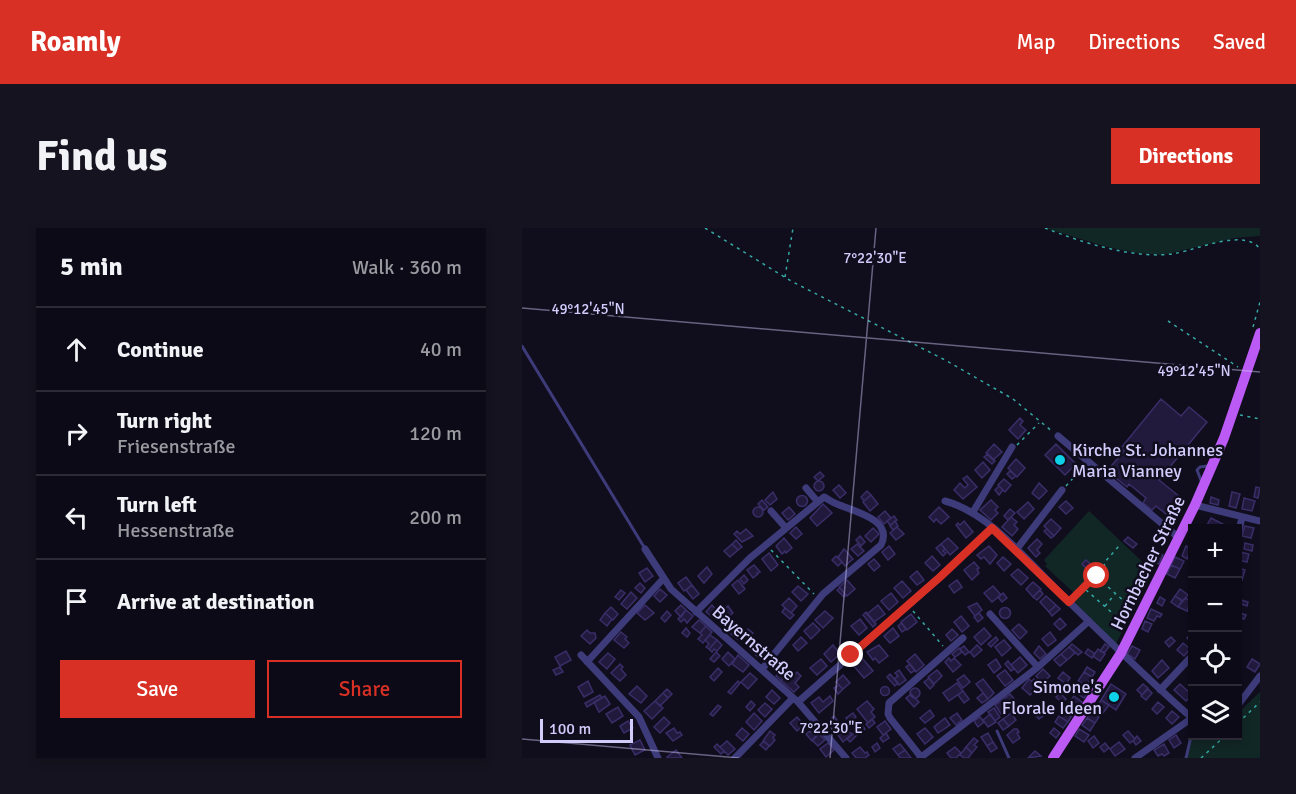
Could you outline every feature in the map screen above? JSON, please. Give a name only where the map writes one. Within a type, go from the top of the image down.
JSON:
[{"type":"main road","name":"Hornbacher Straße","points":[[1053,758],[1121,653],[1179,538],[1232,417],[1260,333]]},
{"type":"street","points":[[1058,436],[1179,538]]},
{"type":"street","points":[[972,513],[1012,447]]},
{"type":"street","points":[[1016,550],[1065,487]]},
{"type":"street","points":[[806,488],[817,501]]},
{"type":"street","points":[[696,612],[750,558],[817,501],[826,497],[870,517],[883,532],[881,545],[818,599],[762,669]]},
{"type":"street","points":[[945,501],[972,513],[992,528],[1188,714]]},
{"type":"street","points":[[1195,505],[1260,521]]},
{"type":"street","points":[[771,511],[786,528]]},
{"type":"street","points":[[1241,524],[1242,517]]},
{"type":"street","points":[[738,757],[796,700],[907,605],[992,528]]},
{"type":"street","name":"Bayernstraße","points":[[645,549],[671,590],[796,700],[846,758]]},
{"type":"street","points":[[587,662],[663,579]]},
{"type":"street","points":[[990,614],[1038,667]]},
{"type":"street","points":[[963,638],[895,697],[887,708],[890,718],[921,758],[1038,667],[1089,621]]},
{"type":"street","points":[[581,655],[639,717],[658,758]]},
{"type":"street","points":[[1160,690],[1188,660]]},
{"type":"street","points":[[1242,700],[1260,676]]},
{"type":"street","points":[[1136,758],[1188,721]]},
{"type":"lane","points":[[522,346],[645,549]]},
{"type":"lane","points":[[997,731],[1009,758]]},
{"type":"lane","points":[[1186,758],[1190,740]]},
{"type":"path","points":[[705,228],[784,278],[947,361],[1013,399],[1058,436]]},
{"type":"path","points":[[784,278],[793,228]]},
{"type":"path","points":[[1045,228],[1107,247],[1137,253],[1163,255],[1235,238],[1256,243],[1260,249]]},
{"type":"path","points":[[1168,321],[1247,371]]},
{"type":"path","points":[[1232,417],[1260,419]]},
{"type":"path","points":[[1012,447],[1014,444],[1019,445],[1040,422]]},
{"type":"path","points":[[1065,487],[1088,462]]},
{"type":"path","points":[[766,545],[818,599]]},
{"type":"path","points":[[1069,602],[1097,576],[1105,567],[1104,563],[1119,546]]},
{"type":"path","points":[[1097,576],[1134,610]]},
{"type":"path","points":[[1086,590],[1126,625]]},
{"type":"path","points":[[1105,606],[1116,594]]},
{"type":"path","points":[[907,605],[948,651]]},
{"type":"path","points":[[1242,719],[1260,702]]},
{"type":"path","points":[[1201,758],[1220,740]]},
{"type":"green space","points":[[1045,228],[1260,228],[1260,236],[1235,238],[1163,255],[1107,247]]},
{"type":"green space","points":[[1089,511],[1152,571],[1116,644],[1070,598],[1074,593],[1045,566],[1047,564],[1044,560]]},
{"type":"green space","points":[[1260,692],[1260,758],[1186,758],[1191,740],[1242,740],[1242,709]]},
{"type":"building","points":[[1161,399],[1181,416],[1189,407],[1207,422],[1159,480],[1180,497],[1166,514],[1156,506],[1152,510],[1143,503],[1146,498],[1129,484],[1127,487],[1107,471],[1124,451],[1121,448]]},
{"type":"building","points":[[1020,418],[1023,421],[1020,425],[1026,430],[1018,439],[1009,430]]},
{"type":"building","points":[[994,444],[1002,452],[993,460],[986,453]]},
{"type":"building","name":"Kirche St. Johannes Maria Vianney","points":[[1056,444],[1076,464],[1065,475],[1045,455]]},
{"type":"building","points":[[988,454],[995,461],[992,464],[984,457]]},
{"type":"building","points":[[1016,459],[1025,468],[1017,477],[1008,468]]},
{"type":"building","points":[[983,462],[990,470],[982,478],[975,470]]},
{"type":"building","points":[[1010,471],[1016,476],[1012,479],[1007,474]]},
{"type":"building","points":[[820,472],[824,476],[818,481],[814,477]]},
{"type":"building","points":[[967,476],[977,487],[963,499],[954,490],[960,483],[965,488],[968,485],[963,479]]},
{"type":"building","points":[[1004,479],[1011,485],[1005,492],[998,485]]},
{"type":"building","points":[[819,481],[823,482],[823,490],[819,491],[815,490],[814,486],[815,482]]},
{"type":"building","points":[[1039,483],[1047,491],[1039,499],[1032,493]]},
{"type":"building","points":[[839,485],[846,493],[840,498],[833,490]]},
{"type":"building","points":[[999,486],[1003,490],[999,495],[995,490]]},
{"type":"building","points":[[1256,487],[1260,488],[1258,498],[1254,497]]},
{"type":"building","points":[[867,491],[871,495],[864,501],[861,497]]},
{"type":"building","points":[[773,492],[777,499],[770,505],[765,500]]},
{"type":"building","points":[[1232,492],[1240,494],[1236,508],[1229,506]]},
{"type":"building","points":[[871,495],[878,504],[870,511],[863,502]]},
{"type":"building","points":[[802,496],[806,497],[806,505],[802,506],[798,505],[797,501],[798,497]]},
{"type":"building","points":[[1211,497],[1219,500],[1218,505],[1210,503]]},
{"type":"building","points":[[1244,498],[1255,501],[1252,511],[1242,509]]},
{"type":"building","points":[[762,500],[768,507],[764,510],[758,504]]},
{"type":"building","points":[[991,500],[998,507],[995,510],[998,513],[991,520],[980,510]]},
{"type":"building","points":[[1066,501],[1073,508],[1066,514],[1059,507]]},
{"type":"building","points":[[1028,502],[1034,509],[1024,519],[1017,512]]},
{"type":"building","points":[[823,504],[832,513],[817,526],[810,518]]},
{"type":"building","points":[[758,507],[762,508],[762,516],[758,517],[754,516],[753,512],[754,508]]},
{"type":"building","points":[[789,507],[795,514],[788,520],[782,513]]},
{"type":"building","points":[[939,507],[949,517],[941,524],[929,517]]},
{"type":"building","points":[[1010,509],[1015,513],[1008,520],[1004,516]]},
{"type":"building","points":[[885,511],[891,518],[884,524],[878,517]]},
{"type":"building","points":[[894,516],[897,520],[890,525],[887,521]]},
{"type":"building","points":[[1011,517],[1017,522],[1014,525],[1018,529],[1012,536],[1002,527]]},
{"type":"building","points":[[1211,518],[1223,524],[1208,524]]},
{"type":"building","points":[[1051,519],[1061,528],[1054,536],[1044,526]]},
{"type":"building","points":[[895,521],[898,526],[893,530],[890,526]]},
{"type":"building","points":[[964,521],[973,532],[966,538],[956,525]]},
{"type":"building","points":[[1245,526],[1254,528],[1251,538],[1242,536]]},
{"type":"building","points":[[796,527],[802,534],[796,539],[790,533]]},
{"type":"building","points":[[897,527],[904,534],[896,540],[890,533]]},
{"type":"building","points":[[873,528],[879,534],[871,542],[865,536]]},
{"type":"building","points":[[746,529],[753,536],[742,542],[734,534],[737,531],[740,534]]},
{"type":"building","points":[[1047,529],[1054,536],[1051,538],[1044,531]]},
{"type":"building","points":[[860,536],[865,542],[861,546],[856,540]]},
{"type":"building","points":[[1128,537],[1137,544],[1133,548],[1124,541]]},
{"type":"building","points":[[784,538],[792,548],[782,554],[776,546]]},
{"type":"building","points":[[948,538],[958,548],[950,555],[941,544]]},
{"type":"building","points":[[1037,539],[1042,544],[1037,550],[1040,553],[1036,557],[1028,548]]},
{"type":"building","points":[[736,540],[742,547],[738,550],[732,544]]},
{"type":"building","points":[[1245,543],[1253,545],[1252,551],[1244,549]]},
{"type":"building","points":[[732,544],[738,550],[730,557],[724,551]]},
{"type":"building","points":[[857,544],[864,551],[858,556],[851,549]]},
{"type":"building","points":[[941,544],[946,553],[943,556],[936,548]]},
{"type":"building","points":[[889,546],[895,554],[888,560],[882,552]]},
{"type":"building","points":[[989,546],[997,555],[990,564],[984,557],[981,559],[977,555]]},
{"type":"building","points":[[1186,546],[1188,547],[1187,559],[1182,556]]},
{"type":"building","points":[[844,549],[853,559],[845,566],[838,557]]},
{"type":"building","points":[[1155,551],[1163,555],[1159,564],[1151,560]]},
{"type":"building","points":[[1242,552],[1249,554],[1247,562],[1242,561]]},
{"type":"building","points":[[769,553],[778,565],[771,571],[762,559]]},
{"type":"building","points":[[836,556],[842,562],[838,566],[832,560]]},
{"type":"building","points":[[932,556],[940,565],[933,571],[925,563]]},
{"type":"building","points":[[1003,557],[1011,564],[1004,571],[997,563]]},
{"type":"building","points":[[1175,557],[1184,561],[1180,569],[1171,565]]},
{"type":"building","points":[[874,559],[880,566],[874,571],[868,564]]},
{"type":"building","points":[[1086,560],[1101,570],[1093,575],[1082,564]]},
{"type":"building","points":[[974,562],[979,568],[977,569],[979,573],[972,580],[964,570]]},
{"type":"building","points":[[754,565],[760,572],[753,578],[747,570]]},
{"type":"building","points":[[1171,565],[1180,569],[1175,578],[1167,574]]},
{"type":"building","points":[[707,567],[712,574],[704,583],[698,576]]},
{"type":"building","points":[[647,568],[653,576],[645,582],[639,573]]},
{"type":"building","points":[[1018,569],[1028,578],[1021,585],[1011,575]]},
{"type":"building","points":[[917,571],[924,580],[917,585],[910,577]]},
{"type":"building","points":[[744,575],[748,580],[744,584],[740,579]]},
{"type":"building","points":[[686,577],[692,585],[684,591],[678,583]]},
{"type":"building","points":[[738,580],[745,589],[739,594],[732,585]]},
{"type":"building","points":[[847,580],[855,589],[847,596],[839,587]]},
{"type":"building","points":[[957,580],[962,587],[954,593],[949,586]]},
{"type":"building","points":[[902,581],[911,591],[903,598],[894,588]]},
{"type":"building","points":[[1033,582],[1041,589],[1033,597],[1026,589]]},
{"type":"building","points":[[640,583],[645,588],[641,593],[635,588]]},
{"type":"building","points":[[692,585],[699,594],[693,599],[686,590]]},
{"type":"building","points":[[798,586],[808,594],[801,601],[792,592]]},
{"type":"building","points":[[993,586],[1001,595],[992,602],[984,593]]},
{"type":"building","points":[[840,588],[846,595],[844,597],[837,590]]},
{"type":"building","points":[[660,589],[667,595],[660,602],[654,596]]},
{"type":"building","points":[[1180,589],[1188,595],[1183,601],[1175,596]]},
{"type":"building","points":[[621,590],[625,593],[619,600],[615,597]]},
{"type":"building","points":[[1040,590],[1043,594],[1037,600],[1033,597]]},
{"type":"building","points":[[631,592],[637,598],[627,609],[621,604]]},
{"type":"building","points":[[891,593],[898,602],[889,610],[881,601]]},
{"type":"building","points":[[1003,593],[1007,598],[1002,602],[998,597]]},
{"type":"building","points":[[1046,596],[1056,605],[1049,612],[1040,602]]},
{"type":"building","points":[[1175,596],[1182,601],[1178,607],[1171,602]]},
{"type":"building","points":[[1160,597],[1165,600],[1162,606],[1157,603]]},
{"type":"building","points":[[789,598],[797,606],[791,613],[782,605]]},
{"type":"building","points":[[1185,598],[1188,600],[1187,611],[1178,607]]},
{"type":"building","points":[[1242,600],[1248,602],[1247,606],[1242,604]]},
{"type":"building","points":[[977,603],[982,610],[975,616],[968,607]]},
{"type":"building","points":[[645,605],[654,613],[645,620],[637,613]]},
{"type":"building","points":[[681,605],[686,610],[681,617],[675,611]]},
{"type":"building","points":[[712,605],[716,610],[711,616],[706,612]]},
{"type":"building","points":[[878,605],[885,614],[874,622],[867,614]]},
{"type":"building","points":[[1056,605],[1060,609],[1052,616],[1049,612]]},
{"type":"building","points":[[728,606],[733,613],[725,620],[719,615]]},
{"type":"building","points":[[611,607],[618,614],[613,620],[605,613]]},
{"type":"building","points":[[785,608],[794,615],[790,619],[782,612]]},
{"type":"building","points":[[1005,608],[1009,609],[1009,617],[1005,618],[1001,617],[1000,613],[1001,609]]},
{"type":"building","points":[[1151,609],[1162,614],[1154,621],[1147,618]]},
{"type":"building","points":[[686,610],[693,616],[687,623],[684,619],[681,622],[678,619]]},
{"type":"building","points":[[667,611],[671,615],[665,622],[661,618]]},
{"type":"building","points":[[825,611],[833,618],[823,628],[815,620]]},
{"type":"building","points":[[866,612],[876,624],[873,627],[863,615]]},
{"type":"building","points":[[605,613],[612,619],[607,626],[600,620]]},
{"type":"building","points":[[979,613],[983,618],[978,622],[974,617]]},
{"type":"building","points":[[911,614],[917,622],[907,630],[901,622]]},
{"type":"building","points":[[961,616],[969,626],[962,632],[954,622]]},
{"type":"building","points":[[1060,618],[1066,625],[1060,630],[1054,624]]},
{"type":"building","points":[[860,619],[867,628],[859,635],[851,626]]},
{"type":"building","points":[[699,620],[706,626],[700,633],[692,627]]},
{"type":"building","points":[[1145,621],[1152,624],[1148,632],[1142,629]]},
{"type":"building","points":[[813,623],[820,630],[811,639],[804,631]]},
{"type":"building","points":[[901,623],[906,629],[902,632],[898,626]]},
{"type":"building","points":[[1019,624],[1027,632],[1020,639],[1012,630]]},
{"type":"building","points":[[738,625],[746,632],[739,640],[731,634]]},
{"type":"building","points":[[706,626],[712,632],[703,643],[698,639]]},
{"type":"building","points":[[686,628],[690,633],[687,637],[682,633]]},
{"type":"building","points":[[893,628],[899,636],[890,643],[884,636]]},
{"type":"building","points":[[984,628],[991,636],[981,645],[974,637]]},
{"type":"building","points":[[748,629],[753,633],[748,639],[744,635]]},
{"type":"building","points":[[952,629],[958,635],[951,641],[946,635]]},
{"type":"building","points":[[587,630],[595,633],[596,638],[590,644],[581,636]]},
{"type":"building","points":[[621,632],[627,637],[625,639],[629,643],[624,648],[614,640]]},
{"type":"building","points":[[1050,632],[1056,640],[1048,646],[1042,639]]},
{"type":"building","points":[[710,635],[717,640],[709,649],[706,647],[709,644],[705,640]]},
{"type":"building","points":[[801,637],[807,643],[798,651],[793,645]]},
{"type":"building","points":[[996,637],[998,640],[991,647],[988,644]]},
{"type":"building","points":[[1171,637],[1175,641],[1169,647],[1165,642]]},
{"type":"building","points":[[717,640],[722,645],[717,651],[714,649],[712,652],[709,649]]},
{"type":"building","points":[[1004,640],[1011,648],[1002,656],[995,647]]},
{"type":"building","points":[[754,641],[766,649],[758,657],[748,648]]},
{"type":"building","points":[[1183,643],[1188,647],[1184,656],[1177,650]]},
{"type":"building","points":[[1072,644],[1082,652],[1078,655],[1069,647]]},
{"type":"building","points":[[1105,644],[1109,647],[1105,652],[1100,651]]},
{"type":"building","points":[[833,645],[840,654],[831,662],[824,654]]},
{"type":"building","points":[[879,645],[888,656],[879,663],[875,658],[873,660],[867,652]]},
{"type":"building","points":[[977,645],[982,650],[974,657],[970,652]]},
{"type":"building","points":[[964,646],[969,652],[965,655],[960,649]]},
{"type":"building","points":[[1039,646],[1046,654],[1040,659],[1034,653]]},
{"type":"building","points":[[1132,646],[1140,650],[1135,659],[1127,654]]},
{"type":"building","points":[[1069,647],[1075,653],[1067,660],[1061,654]]},
{"type":"building","points":[[959,648],[962,652],[955,657],[952,654]]},
{"type":"building","points":[[1088,649],[1095,654],[1092,658],[1085,653]]},
{"type":"building","points":[[1098,649],[1105,654],[1100,661],[1093,656]]},
{"type":"building","points":[[566,651],[571,660],[560,666],[555,657]]},
{"type":"building","points":[[716,652],[720,656],[714,662],[710,659]]},
{"type":"building","points":[[728,652],[735,659],[729,666],[722,659]]},
{"type":"building","points":[[608,653],[615,659],[607,669],[599,662]]},
{"type":"building","points":[[915,654],[924,665],[916,672],[907,661]]},
{"type":"building","points":[[1061,654],[1067,660],[1060,666],[1054,660]]},
{"type":"building","points":[[738,655],[749,665],[743,672],[732,664]]},
{"type":"building","points":[[1020,657],[1027,665],[1018,673],[1011,665]]},
{"type":"building","points":[[862,658],[873,671],[864,678],[853,665]]},
{"type":"building","points":[[949,658],[951,661],[954,658],[961,665],[953,672],[945,662]]},
{"type":"building","points":[[821,659],[827,666],[817,675],[810,668]]},
{"type":"building","points":[[996,659],[1001,667],[994,673],[988,665]]},
{"type":"building","points":[[1252,659],[1260,664],[1255,672],[1247,667]]},
{"type":"building","points":[[1162,660],[1169,668],[1158,678],[1152,671]]},
{"type":"building","points":[[1008,661],[1014,669],[1011,671],[1005,664]]},
{"type":"building","points":[[620,664],[626,675],[620,681],[611,673]]},
{"type":"building","points":[[910,664],[915,670],[911,673],[906,667]]},
{"type":"building","points":[[560,667],[563,672],[556,675],[553,670]]},
{"type":"building","points":[[1087,667],[1095,672],[1092,677],[1084,672]]},
{"type":"building","points":[[718,668],[722,672],[714,681],[710,677]]},
{"type":"building","points":[[783,668],[786,670],[784,672],[786,675],[781,681],[776,676]]},
{"type":"building","points":[[1043,669],[1050,676],[1042,683],[1036,676]]},
{"type":"building","points":[[899,670],[906,680],[899,685],[894,679],[898,676],[895,673]]},
{"type":"building","points":[[937,670],[942,676],[934,684],[928,677]]},
{"type":"building","points":[[1005,670],[1013,680],[1005,686],[997,676]]},
{"type":"building","points":[[797,672],[801,676],[795,683],[799,687],[794,692],[781,681],[786,675],[791,679]]},
{"type":"building","points":[[1063,672],[1070,678],[1066,684],[1058,678]]},
{"type":"building","points":[[1084,672],[1092,677],[1086,686],[1078,681]]},
{"type":"building","points":[[750,673],[757,679],[748,689],[741,682]]},
{"type":"building","points":[[890,674],[898,683],[895,686],[887,677]]},
{"type":"building","points":[[843,675],[850,683],[843,689],[836,682]]},
{"type":"building","points":[[964,675],[970,682],[963,688],[957,680]]},
{"type":"building","points":[[929,678],[934,685],[930,689],[924,682]]},
{"type":"building","points":[[983,679],[994,693],[988,699],[976,684]]},
{"type":"building","points":[[1029,679],[1038,687],[1030,695],[1022,688]]},
{"type":"building","points":[[1034,679],[1043,686],[1040,689],[1032,681]]},
{"type":"building","points":[[588,681],[593,692],[584,697],[578,687]]},
{"type":"building","points":[[738,681],[740,683],[731,694],[728,692]]},
{"type":"building","points":[[957,683],[963,691],[949,701],[943,693]]},
{"type":"building","name":"Simone's Florale Ideen","points":[[1111,684],[1126,694],[1116,710],[1101,700]]},
{"type":"building","points":[[1143,684],[1148,688],[1142,695],[1137,690]]},
{"type":"building","points":[[1180,684],[1188,691],[1188,699],[1186,701],[1174,690]]},
{"type":"building","points":[[839,685],[843,689],[838,694],[834,688]]},
{"type":"building","points":[[637,686],[647,696],[641,703],[629,694]]},
{"type":"building","points":[[885,686],[890,691],[885,696],[880,691]]},
{"type":"building","points":[[1082,687],[1089,692],[1084,698],[1075,692],[1077,689],[1080,691]]},
{"type":"building","points":[[915,688],[919,689],[919,697],[915,698],[911,697],[910,693],[911,689]]},
{"type":"building","points":[[667,689],[672,694],[668,698],[663,693]]},
{"type":"building","points":[[1148,689],[1152,693],[1146,700],[1141,696]]},
{"type":"building","points":[[772,690],[780,698],[774,704],[766,697]]},
{"type":"building","points":[[963,691],[969,699],[964,703],[958,695]]},
{"type":"building","points":[[663,693],[668,698],[660,706],[655,701]]},
{"type":"building","points":[[983,693],[988,699],[982,703],[977,698]]},
{"type":"building","points":[[1060,693],[1066,699],[1062,703],[1056,697]]},
{"type":"building","points":[[911,694],[919,702],[914,707],[906,698]]},
{"type":"building","points":[[1010,694],[1016,701],[1007,708],[1001,701]]},
{"type":"building","points":[[600,695],[602,698],[587,707],[585,703]]},
{"type":"building","points":[[605,696],[610,704],[599,712],[594,702]]},
{"type":"building","points":[[830,696],[833,701],[819,713],[811,703],[819,697],[823,702]]},
{"type":"building","points":[[1074,696],[1082,702],[1079,707],[1070,701]]},
{"type":"building","points":[[1101,700],[1109,705],[1103,713],[1096,708]]},
{"type":"building","points":[[655,701],[663,708],[652,719],[644,711]]},
{"type":"building","points":[[751,701],[755,705],[750,711],[746,707]]},
{"type":"building","points":[[867,701],[874,709],[871,712],[875,717],[868,723],[857,709]]},
{"type":"building","points":[[1001,701],[1007,710],[1001,714],[995,705]]},
{"type":"building","points":[[1070,701],[1079,707],[1074,713],[1066,707]]},
{"type":"building","points":[[1158,702],[1164,707],[1157,714],[1152,709]]},
{"type":"building","points":[[765,703],[772,709],[765,717],[758,710]]},
{"type":"building","points":[[718,705],[721,707],[713,716],[710,714]]},
{"type":"building","points":[[618,707],[623,716],[612,723],[606,714]]},
{"type":"building","points":[[1066,707],[1074,713],[1071,717],[1063,711]]},
{"type":"building","points":[[1094,707],[1098,709],[1095,714],[1099,717],[1095,723],[1087,718]]},
{"type":"building","points":[[994,708],[1000,717],[995,721],[988,712]]},
{"type":"building","points":[[1036,709],[1043,716],[1039,719],[1032,712]]},
{"type":"building","points":[[930,710],[934,716],[925,723],[920,718]]},
{"type":"building","points":[[1063,711],[1071,717],[1068,722],[1059,716]]},
{"type":"building","points":[[1172,711],[1179,717],[1172,724],[1166,718]]},
{"type":"building","points":[[754,713],[762,721],[754,730],[746,722]]},
{"type":"building","points":[[853,713],[856,717],[849,722],[846,718]]},
{"type":"building","points":[[957,713],[962,720],[956,725],[950,718]]},
{"type":"building","points":[[1011,713],[1016,720],[1009,726],[1003,719]]},
{"type":"building","points":[[990,714],[996,722],[988,727],[983,720]]},
{"type":"building","points":[[834,716],[840,724],[832,729],[827,722]]},
{"type":"building","points":[[1059,716],[1068,722],[1063,728],[1055,722]]},
{"type":"building","points":[[664,717],[670,723],[660,733],[654,727]]},
{"type":"building","points":[[797,717],[804,725],[797,731],[790,723]]},
{"type":"building","points":[[980,717],[984,722],[978,727],[974,721]]},
{"type":"building","points":[[945,718],[950,725],[938,733],[934,727]]},
{"type":"building","points":[[1087,718],[1095,723],[1090,731],[1082,725]]},
{"type":"building","points":[[872,719],[875,723],[869,728],[866,724]]},
{"type":"building","points":[[1003,719],[1009,726],[1003,730],[998,723]]},
{"type":"building","points":[[628,721],[633,728],[624,733],[620,726]]},
{"type":"building","points":[[885,721],[891,729],[883,735],[877,727]]},
{"type":"building","points":[[862,725],[865,729],[857,735],[854,732]]},
{"type":"building","points":[[674,728],[682,735],[673,741],[666,733]]},
{"type":"building","points":[[742,728],[749,734],[743,741],[736,735]]},
{"type":"building","points":[[925,728],[933,737],[925,744],[917,734]]},
{"type":"building","points":[[1054,728],[1060,733],[1056,738],[1050,733]]},
{"type":"building","points":[[845,729],[852,734],[843,742],[838,735]]},
{"type":"building","points":[[1014,729],[1019,732],[1017,733],[1020,738],[1013,743],[1007,735]]},
{"type":"building","points":[[1079,729],[1089,735],[1084,742],[1075,736]]},
{"type":"building","points":[[770,731],[775,735],[773,738],[775,740],[770,746],[763,741]]},
{"type":"building","points":[[810,731],[816,737],[812,741],[806,734]]},
{"type":"building","points":[[1128,731],[1135,739],[1130,743],[1123,735]]},
{"type":"building","points":[[855,732],[857,735],[850,742],[847,739]]},
{"type":"building","points":[[886,733],[889,738],[883,742],[880,738]]},
{"type":"building","points":[[988,733],[993,742],[987,746],[981,737]]},
{"type":"building","points":[[819,734],[825,740],[818,746],[812,740]]},
{"type":"building","points":[[1176,735],[1181,743],[1174,748],[1169,740]]},
{"type":"building","points":[[1094,736],[1099,743],[1093,748],[1088,741]]},
{"type":"building","points":[[1137,736],[1141,741],[1136,745],[1133,741]]},
{"type":"building","points":[[974,738],[978,741],[972,753],[966,747]]},
{"type":"building","points":[[640,740],[645,750],[635,755],[630,745]]},
{"type":"building","points":[[727,741],[735,749],[728,755],[720,747]]},
{"type":"building","points":[[764,741],[769,746],[766,750],[760,745]]},
{"type":"building","points":[[993,742],[997,748],[991,752],[987,746]]},
{"type":"building","points":[[1119,742],[1125,749],[1115,756],[1110,749]]},
{"type":"building","points":[[828,743],[834,750],[826,757],[820,749]]},
{"type":"building","points":[[877,743],[880,748],[875,752],[872,747]]},
{"type":"building","points":[[1105,743],[1109,748],[1104,752],[1100,747]]},
{"type":"building","points":[[717,744],[724,751],[721,754],[714,747]]},
{"type":"building","points":[[900,744],[905,750],[898,755],[893,749]]},
{"type":"building","points":[[1164,744],[1169,753],[1158,756],[1154,750]]},
{"type":"building","points":[[860,747],[869,755],[865,758],[856,758],[852,753]]},
{"type":"building","points":[[955,747],[961,753],[956,758],[951,758],[947,753]]},
{"type":"building","points":[[966,747],[972,753],[968,758],[964,758],[960,755]]},
{"type":"building","points":[[676,750],[682,758],[667,757]]},
{"type":"building","points":[[905,750],[911,758],[900,758],[898,755]]},
{"type":"building","points":[[1035,751],[1041,756],[1028,758]]},
{"type":"place","name":"Kirche St. Johannes Maria Vianney","points":[[1060,460]]},
{"type":"place","name":"Simone's Florale Ideen","points":[[1114,697]]},
{"type":"route","points":[[851,655],[966,554],[992,528],[1069,602],[1097,576]]}]
